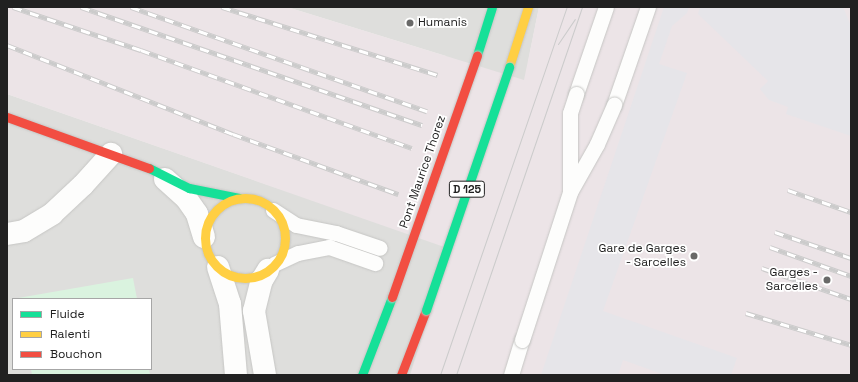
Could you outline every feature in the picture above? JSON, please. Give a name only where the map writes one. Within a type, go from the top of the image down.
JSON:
[{"type":"main road","name":"Pont Maurice Thorez","points":[[362,375],[392,297],[477,55],[492,7]]},
{"type":"main road","name":"D 125","points":[[401,375],[426,310],[528,7]]},
{"type":"main road","points":[[7,118],[157,171],[189,188],[260,201],[273,210],[280,220],[284,238],[282,252],[271,267],[255,276],[241,278],[218,267],[208,254],[204,237],[213,214],[225,202],[239,198]]},
{"type":"street","points":[[7,234],[24,231],[52,214],[83,185],[112,154]]},
{"type":"street","points":[[157,171],[186,198],[197,214],[204,237]]},
{"type":"street","points":[[218,267],[230,304],[236,375]]},
{"type":"street","points":[[264,375],[254,312],[262,280],[271,267]]},
{"type":"lane","points":[[570,192],[570,113],[606,7]]},
{"type":"lane","points":[[511,375],[570,192],[597,144],[614,105],[648,7]]},
{"type":"lane","points":[[273,210],[296,225],[336,233],[380,248]]},
{"type":"lane","points":[[271,267],[298,253],[328,248],[375,263]]},
{"type":"shaded area","points":[[7,7],[287,7],[524,80],[539,7],[851,7],[851,375],[410,375],[450,249],[7,94]]},
{"type":"shaded area","points":[[287,7],[539,7],[528,62],[851,371],[851,375],[7,375],[7,94],[277,188],[389,223],[446,56]]},
{"type":"shaded area","points":[[664,7],[689,7],[687,13],[672,26],[659,64],[687,73],[603,311],[737,358],[731,375],[665,375],[623,360],[618,375],[541,375]]},
{"type":"shaded area","points":[[700,7],[843,7],[851,26],[851,136],[786,114],[788,107],[769,100],[760,89],[768,81],[698,14]]},
{"type":"green space","points":[[133,278],[137,298],[18,298]]},
{"type":"green space","points":[[31,370],[149,370],[150,375],[32,375]]},
{"type":"tram line","points":[[440,375],[567,7]]},
{"type":"tram line","points":[[456,375],[582,7]]},
{"type":"tram line","points":[[558,44],[575,19]]},
{"type":"railway","points":[[13,7],[141,50],[412,148]]},
{"type":"railway","points":[[81,7],[422,125]]},
{"type":"railway","points":[[131,7],[427,111]]},
{"type":"railway","points":[[222,7],[438,75]]},
{"type":"railway","points":[[7,45],[233,134],[398,194]]},
{"type":"railway","points":[[788,190],[851,212]]},
{"type":"railway","points":[[775,232],[851,258]]},
{"type":"railway","points":[[770,247],[851,276]]},
{"type":"railway","points":[[762,268],[851,299]]},
{"type":"railway","points":[[746,313],[851,345]]},
{"type":"traffic: fast","points":[[477,55],[492,7]]},
{"type":"traffic: fast","points":[[426,310],[509,67]]},
{"type":"traffic: fast","points":[[149,168],[189,188],[239,198]]},
{"type":"traffic: fast","points":[[362,375],[392,297]]},
{"type":"traffic: slow","points":[[509,67],[528,7]]},
{"type":"traffic: slow","points":[[245,198],[260,201],[273,210],[282,223],[285,238],[282,253],[273,266],[260,275],[245,278],[230,275],[217,266],[208,253],[205,238],[208,223],[217,210],[230,201],[245,198]]},
{"type":"traffic: jam","points":[[392,297],[477,55]]},
{"type":"traffic: jam","points":[[7,117],[149,168]]},
{"type":"traffic: jam","points":[[401,375],[426,310]]},
{"type":"place","name":"Humanis","points":[[410,23]]},
{"type":"place","name":"Gare de Garges - Sarcelles","points":[[694,256]]},
{"type":"place","name":"Garges - Sarcelles","points":[[827,280]]}]
